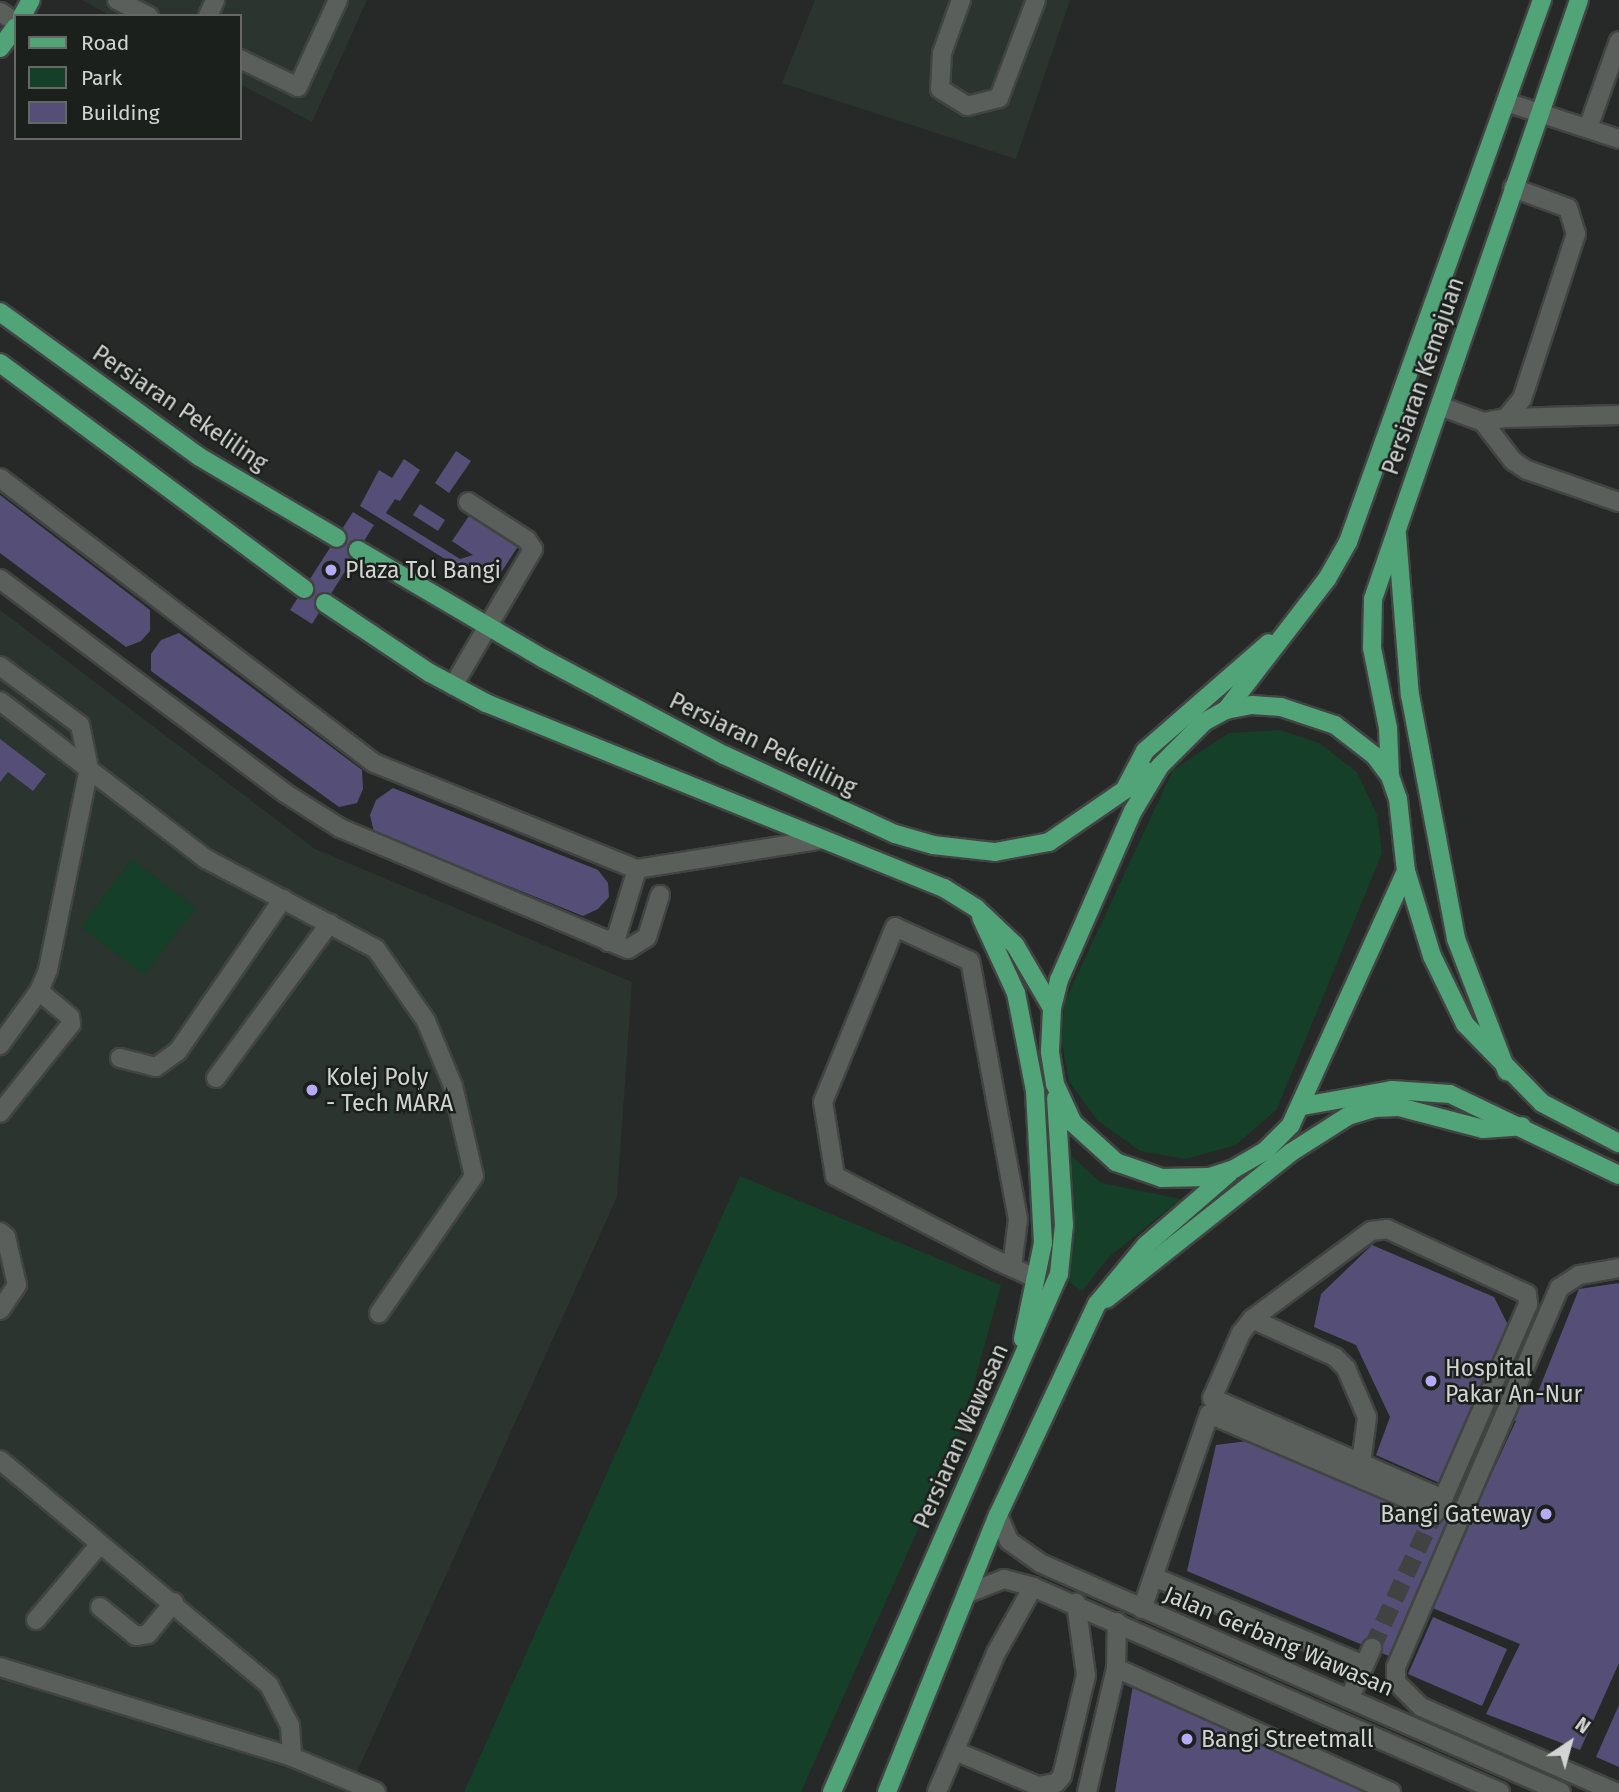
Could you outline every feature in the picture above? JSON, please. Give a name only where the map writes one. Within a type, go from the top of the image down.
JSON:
[{"type":"main road","name":"Persiaran Kemajuan","points":[[1226,710],[1284,630],[1327,579],[1348,542],[1542,0]]},
{"type":"main road","name":"Persiaran Kemajuan","points":[[1390,776],[1388,728],[1371,626],[1373,599],[1579,0]]},
{"type":"main road","points":[[0,48],[14,27]]},
{"type":"main road","name":"Persiaran Pekeliling","points":[[0,312],[198,456],[337,538]]},
{"type":"main road","points":[[0,363],[304,589]]},
{"type":"main road","points":[[1396,528],[1410,695],[1455,939],[1507,1072]]},
{"type":"main road","name":"Persiaran Pekeliling","points":[[358,550],[489,628],[789,787],[895,834],[933,845],[995,852],[1049,842],[1160,766]]},
{"type":"main road","points":[[325,603],[453,686],[585,745],[922,878],[976,908],[1015,945],[1052,1008]]},
{"type":"main road","points":[[1124,792],[1145,751],[1284,630]]},
{"type":"main road","points":[[1234,1169],[1183,1179],[1162,1178],[1116,1161],[1073,1123],[1055,1084],[1050,1051],[1052,1008],[1059,979],[1133,811],[1160,766],[1184,737],[1226,710],[1252,705],[1281,707],[1335,724],[1359,741],[1390,776],[1398,799],[1406,871],[1445,987],[1465,1024],[1507,1072],[1562,1117],[1619,1143]]},
{"type":"main road","points":[[887,1792],[999,1515],[1097,1304],[1138,1254],[1234,1169],[1277,1140],[1303,1106],[1406,871]]},
{"type":"main road","points":[[976,908],[1016,993],[1026,1028],[1035,1091],[1043,1243],[1020,1364]]},
{"type":"main road","name":"Persiaran Wawasan","points":[[832,1792],[1020,1364],[1062,1259],[1055,1084]]},
{"type":"main road","points":[[1303,1106],[1361,1094],[1420,1090],[1476,1103],[1619,1175]]},
{"type":"main road","points":[[1097,1304],[1131,1282],[1178,1239],[1290,1153],[1348,1116],[1374,1108],[1399,1107],[1483,1129],[1522,1126]]},
{"type":"street","points":[[117,0],[145,14]]},
{"type":"street","points":[[242,60],[298,88],[338,0]]},
{"type":"street","points":[[961,0],[942,52],[940,89],[967,106],[999,98],[1036,0]]},
{"type":"street","points":[[1588,128],[1619,41]]},
{"type":"street","points":[[1506,102],[1619,139]]},
{"type":"street","points":[[1506,418],[1522,399],[1576,234],[1568,208],[1513,188]]},
{"type":"street","points":[[1440,406],[1483,422],[1506,418],[1619,415]]},
{"type":"street","points":[[1483,422],[1513,461],[1527,470],[1619,502]]},
{"type":"street","points":[[0,478],[374,763],[637,869],[824,839]]},
{"type":"street","points":[[453,686],[533,549],[527,540],[468,502]]},
{"type":"street","points":[[0,579],[285,793],[340,828],[628,950],[642,945],[660,895]]},
{"type":"street","points":[[0,666],[80,725],[89,768],[48,970],[39,991],[0,1045]]},
{"type":"street","points":[[0,701],[206,859],[376,949],[426,1021],[453,1086],[474,1176],[379,1313]]},
{"type":"street","points":[[608,942],[617,935],[637,869]]},
{"type":"street","points":[[120,1058],[156,1067],[178,1051],[283,899]]},
{"type":"street","points":[[216,1078],[330,923]]},
{"type":"street","points":[[1004,1264],[1018,1219],[970,961],[895,927],[824,1102],[835,1176],[1004,1264],[1035,1279]]},
{"type":"street","points":[[0,1114],[71,1024],[70,1017],[39,991]]},
{"type":"street","points":[[1142,1609],[1210,1406],[1241,1333],[1252,1319],[1357,1238],[1387,1229],[1527,1294],[1528,1304],[1438,1508]]},
{"type":"street","points":[[0,1232],[6,1237],[17,1285],[0,1310]]},
{"type":"street","points":[[1615,1792],[1421,1707],[1396,1682],[1396,1667],[1491,1458],[1559,1288],[1579,1275],[1619,1268]]},
{"type":"street","points":[[1252,1319],[1335,1357],[1346,1368],[1367,1417],[1361,1463]]},
{"type":"street","points":[[1210,1406],[1361,1463],[1438,1508]]},
{"type":"street","points":[[1210,1406],[1438,1508]]},
{"type":"street","points":[[2,1465],[174,1602],[269,1685],[290,1726],[292,1757]]},
{"type":"street","name":"Jalan Gerbang Wawasan","points":[[999,1515],[1004,1535],[1024,1555],[1560,1792]]},
{"type":"street","points":[[36,1620],[100,1544]]},
{"type":"street","points":[[1154,1577],[1364,1665]]},
{"type":"street","name":"Jalan Gerbang Wawasan","points":[[966,1594],[1004,1579],[1033,1587],[1500,1792]]},
{"type":"street","points":[[937,1792],[996,1653],[1033,1587]]},
{"type":"street","points":[[100,1607],[136,1636],[148,1634],[174,1602]]},
{"type":"street","points":[[955,1751],[1038,1786],[1056,1783],[1062,1776],[1086,1675],[1076,1604]]},
{"type":"street","points":[[1087,1792],[1116,1668],[1117,1622]]},
{"type":"street","points":[[1350,1697],[1372,1648]]},
{"type":"street","points":[[0,1667],[292,1757],[376,1792]]},
{"type":"street","points":[[1116,1668],[1391,1792]]},
{"type":"shaded area","points":[[82,0],[367,0],[312,122],[242,85],[242,14],[107,14]]},
{"type":"shaded area","points":[[815,0],[1070,0],[1016,159],[782,83]]},
{"type":"shaded area","name":"Kolej Poly - Tech MARA","points":[[0,610],[315,849],[632,982],[617,1197],[348,1792],[0,1792]]},
{"type":"green space","points":[[1280,730],[1319,743],[1357,772],[1377,815],[1382,853],[1277,1109],[1236,1145],[1186,1159],[1140,1151],[1097,1120],[1069,1081],[1061,1038],[1065,1001],[1173,770],[1229,733]]},
{"type":"green space","points":[[132,859],[196,908],[144,975],[81,927]]},
{"type":"green space","points":[[1058,1143],[1101,1183],[1181,1199],[1109,1257],[1082,1291],[1070,1283],[1071,1248]]},
{"type":"green space","points":[[740,1176],[1001,1285],[960,1435],[801,1792],[464,1792]]},
{"type":"building","points":[[456,451],[471,461],[449,493],[435,483]]},
{"type":"building","points":[[404,459],[420,470],[400,501],[395,499],[386,513],[460,559],[473,555],[452,541],[473,510],[521,542],[496,580],[474,566],[461,569],[360,506],[379,470],[392,478]]},
{"type":"building","points":[[0,495],[150,610],[150,631],[141,641],[126,647],[0,553]]},
{"type":"building","points":[[420,504],[445,520],[438,531],[413,515]]},
{"type":"building","name":"Plaza Tol Bangi","points":[[353,512],[374,525],[312,624],[290,610]]},
{"type":"building","points":[[179,633],[362,770],[363,789],[357,803],[339,807],[151,671],[151,654],[161,640]]},
{"type":"building","points":[[0,739],[46,774],[33,791],[8,772],[0,782]]},
{"type":"building","points":[[393,788],[598,870],[608,883],[609,897],[598,909],[583,916],[374,832],[370,815],[376,800]]},
{"type":"building","name":"Hospital Pakar An-Nur","points":[[1372,1245],[1494,1297],[1511,1331],[1442,1484],[1376,1455],[1390,1417],[1356,1345],[1314,1327],[1321,1294]]},
{"type":"building","name":"Bangi Gateway","points":[[1619,1283],[1619,1663],[1580,1750],[1486,1714],[1520,1644],[1430,1607],[1516,1421],[1511,1418],[1522,1397],[1534,1402],[1579,1289]]},
{"type":"building","points":[[1256,1440],[1455,1523],[1396,1659],[1187,1571],[1216,1445]]},
{"type":"building","points":[[1433,1617],[1507,1649],[1482,1706],[1408,1674]]},
{"type":"building","name":"Bangi Streetmall","points":[[1133,1685],[1368,1792],[1115,1792]]},
{"type":"building","points":[[1619,1705],[1619,1767],[1596,1757]]},
{"type":"tunnel","points":[[1372,1648],[1434,1514]]},
{"type":"place","name":"Plaza Tol Bangi","points":[[331,570]]},
{"type":"place","name":"Kolej Poly - Tech MARA","points":[[312,1090]]},
{"type":"place","name":"Hospital Pakar An-Nur","points":[[1431,1381]]},
{"type":"place","name":"Bangi Gateway","points":[[1546,1514]]},
{"type":"place","name":"Bangi Streetmall","points":[[1187,1739]]}]
